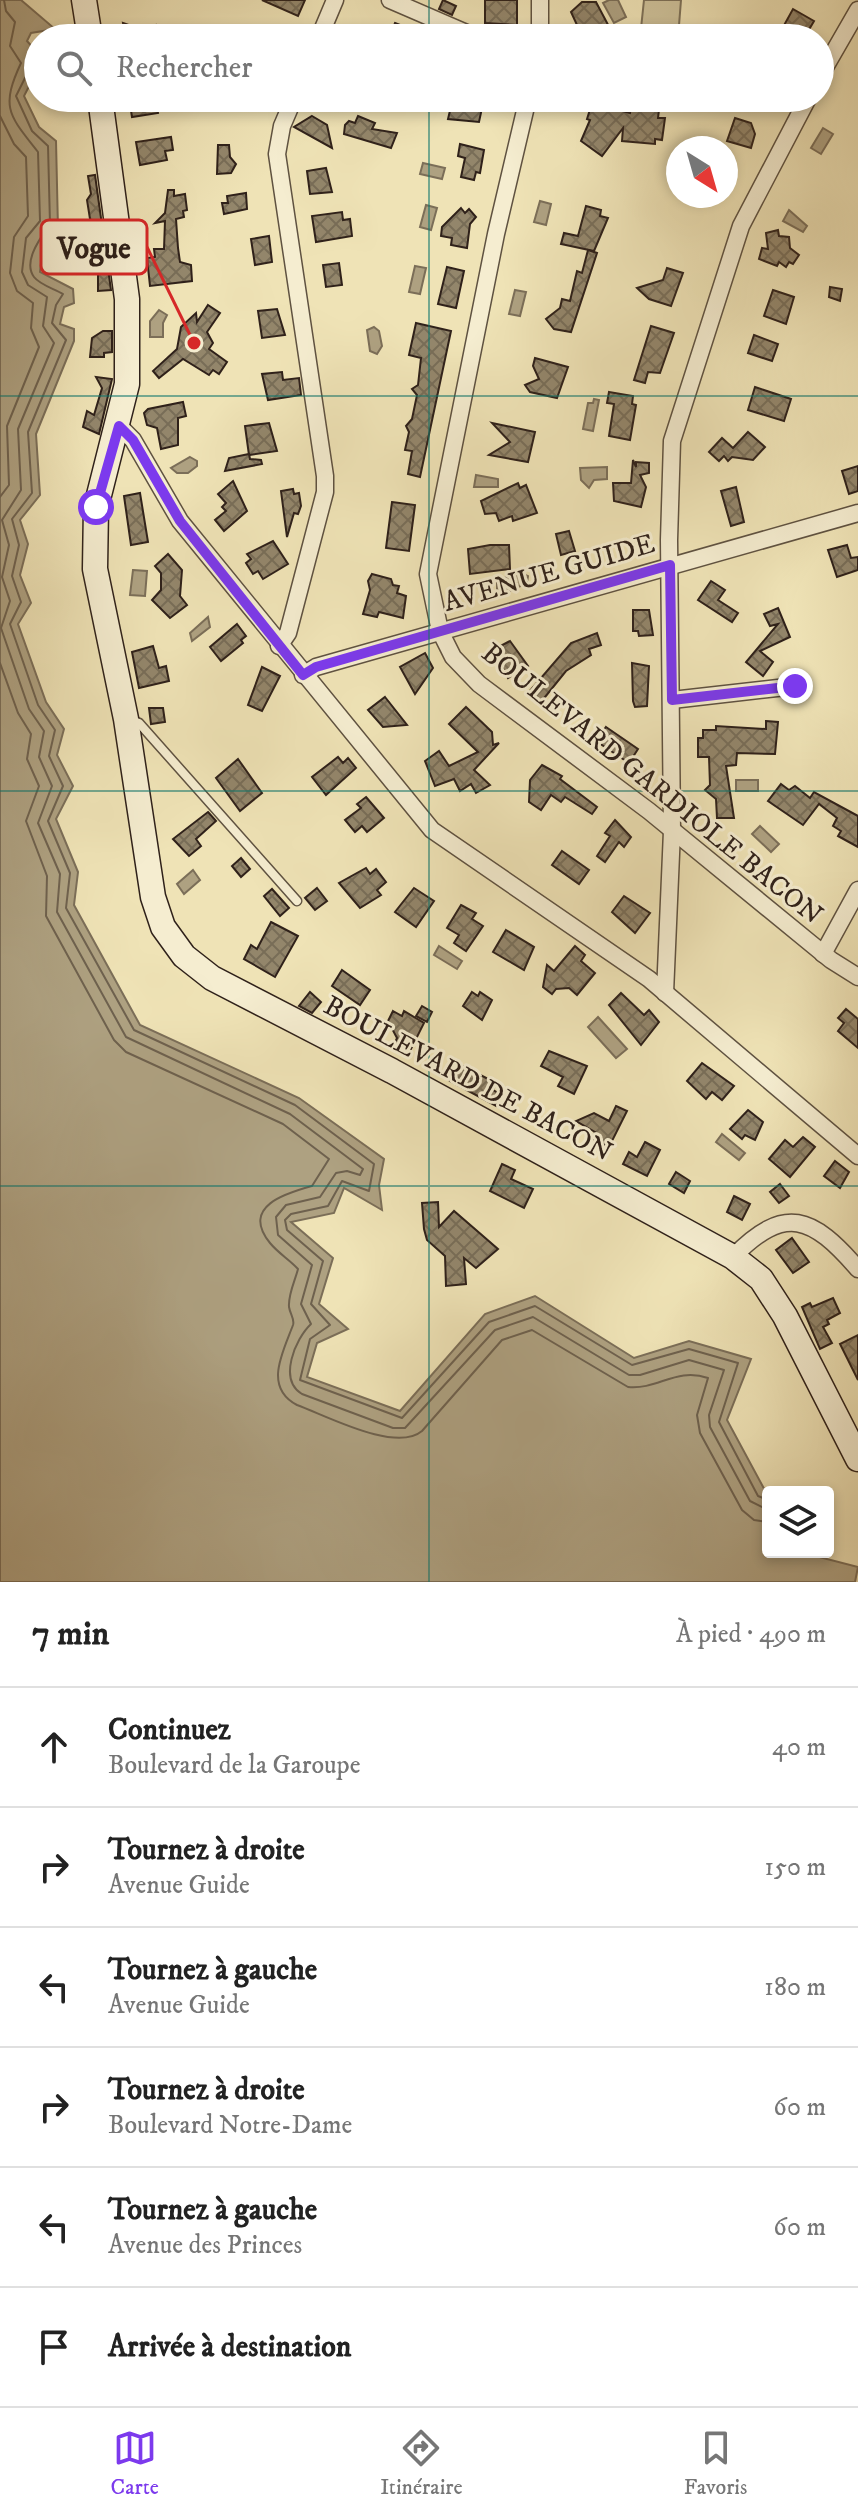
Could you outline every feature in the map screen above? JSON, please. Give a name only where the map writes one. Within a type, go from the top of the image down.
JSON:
[{"type":"street","points":[[84,0],[88,24]]},
{"type":"street","points":[[325,24],[335,0]]},
{"type":"street","points":[[390,0],[446,24]]},
{"type":"street","points":[[540,0],[540,24]]},
{"type":"street","points":[[834,52],[858,10]]},
{"type":"street","name":"BOULEVARD DE BACON","points":[[102,112],[127,299],[127,384],[119,426],[96,507],[95,569],[126,719],[153,897],[163,927],[184,956],[212,978],[475,1116],[733,1257],[761,1279],[785,1316],[858,1459]]},
{"type":"street","points":[[279,646],[288,633],[325,492],[277,154],[288,112]]},
{"type":"street","name":"BOULEVARD GARDIOLE BACON","points":[[525,112],[496,234],[428,574],[440,631],[453,657],[479,684],[672,831],[823,954],[858,977]]},
{"type":"street","points":[[665,993],[672,831],[672,441],[741,226],[801,112]]},
{"type":"street","points":[[119,426],[133,440],[180,521],[432,830],[551,909],[665,993],[858,1156]]},
{"type":"street","name":"AVENUE GUIDE","points":[[303,675],[316,667],[858,513]]},
{"type":"street","points":[[672,700],[795,686]]},
{"type":"street","points":[[823,954],[858,890]]},
{"type":"street","points":[[733,1257],[753,1237],[783,1221],[805,1224],[834,1241],[858,1269]]},
{"type":"lane","points":[[126,719],[139,723],[297,901]]},
{"type":"shaded area","points":[[644,0],[681,0],[679,24],[641,24]]},
{"type":"water","points":[[0,0],[21,0],[49,24],[24,24],[24,112],[32,112],[39,127],[56,141],[58,229],[43,244],[40,272],[73,289],[74,303],[64,307],[60,324],[74,329],[74,341],[36,434],[40,495],[20,520],[28,544],[20,575],[31,603],[18,624],[46,702],[64,729],[57,755],[73,786],[56,819],[78,872],[74,905],[140,1025],[299,1098],[384,1159],[379,1185],[382,1210],[344,1188],[334,1213],[291,1222],[333,1258],[319,1304],[348,1329],[317,1343],[307,1377],[400,1411],[485,1314],[535,1296],[634,1358],[689,1341],[751,1359],[727,1420],[763,1486],[762,1558],[823,1558],[858,1567],[855,1582],[0,1582]]},
{"type":"water","points":[[618,0],[626,17],[614,23],[603,3]]},
{"type":"water","points":[[823,128],[833,134],[821,154],[811,148]]},
{"type":"water","points":[[423,163],[445,168],[442,179],[420,174]]},
{"type":"water","points":[[540,201],[551,204],[546,225],[534,222]]},
{"type":"water","points":[[426,205],[437,208],[431,230],[420,227]]},
{"type":"water","points":[[789,210],[807,226],[803,232],[783,221]]},
{"type":"water","points":[[415,266],[426,268],[420,294],[409,292]]},
{"type":"water","points":[[515,290],[526,292],[520,316],[509,314]]},
{"type":"water","points":[[159,310],[167,315],[163,323],[163,337],[150,337],[150,321]]},
{"type":"water","points":[[374,327],[379,331],[382,346],[377,354],[370,351],[367,330]]},
{"type":"water","points":[[594,399],[599,400],[593,431],[583,429],[588,403],[593,403]]},
{"type":"water","points":[[190,457],[197,461],[197,466],[188,473],[177,473],[171,468]]},
{"type":"water","points":[[607,467],[607,479],[594,480],[589,488],[581,480],[580,468]]},
{"type":"water","points":[[476,475],[498,479],[498,487],[474,487]]},
{"type":"water","points":[[133,570],[147,571],[145,596],[130,595]]},
{"type":"water","points":[[521,573],[528,576],[527,583],[497,597],[497,580]]},
{"type":"water","points":[[208,617],[210,627],[192,641],[190,633]]},
{"type":"water","points":[[736,780],[758,780],[758,791],[736,791]]},
{"type":"water","points":[[760,826],[779,844],[771,852],[752,834]]},
{"type":"water","points":[[193,870],[200,880],[184,894],[177,884]]},
{"type":"water","points":[[439,946],[462,961],[457,969],[434,955]]},
{"type":"water","points":[[598,1017],[627,1049],[616,1058],[588,1027]]},
{"type":"water","points":[[722,1134],[745,1153],[739,1160],[716,1142]]},
{"type":"building","points":[[262,0],[305,0],[298,16]]},
{"type":"building","points":[[443,0],[456,6],[452,15],[439,9]]},
{"type":"building","points":[[485,0],[517,0],[517,24],[485,23]]},
{"type":"building","points":[[582,2],[596,2],[608,24],[577,24],[571,12]]},
{"type":"building","points":[[793,9],[814,21],[812,24],[785,24]]},
{"type":"building","points":[[131,112],[158,113],[132,117]]},
{"type":"building","points":[[450,112],[481,112],[479,122],[448,119]]},
{"type":"building","points":[[589,112],[659,112],[658,118],[665,118],[662,140],[655,139],[655,144],[622,141],[623,128],[602,156],[581,141],[590,120],[587,119]]},
{"type":"building","points":[[312,116],[327,125],[332,148],[294,127]]},
{"type":"building","points":[[358,116],[375,123],[372,129],[397,133],[391,148],[344,134],[345,125],[349,121],[355,123]]},
{"type":"building","points":[[735,118],[751,123],[755,134],[751,148],[738,144],[738,136],[729,136]]},
{"type":"building","points":[[171,137],[173,150],[165,151],[167,160],[140,165],[136,142]]},
{"type":"building","points":[[460,144],[484,150],[480,173],[476,172],[474,180],[461,177],[465,158],[458,156]]},
{"type":"building","points":[[218,145],[229,145],[230,157],[236,164],[231,173],[217,174]]},
{"type":"building","points":[[326,168],[332,192],[310,194],[307,171]]},
{"type":"building","points":[[95,175],[111,290],[98,291],[98,268],[70,271],[69,264],[96,257],[87,200],[91,194],[88,176]]},
{"type":"building","points":[[168,190],[174,190],[174,196],[185,194],[187,210],[183,211],[184,217],[176,219],[178,248],[180,262],[191,265],[192,281],[150,286],[147,258],[155,257],[154,249],[164,249],[165,221],[155,223],[165,213]]},
{"type":"building","points":[[246,193],[247,209],[224,214],[222,203],[228,203],[227,196]]},
{"type":"building","points":[[586,206],[601,210],[600,216],[608,218],[594,251],[561,244],[564,233],[578,236]]},
{"type":"building","points":[[461,208],[465,213],[469,209],[476,217],[470,224],[467,248],[451,245],[452,238],[441,236],[442,227]]},
{"type":"building","points":[[342,212],[343,220],[350,219],[352,236],[316,242],[312,216]]},
{"type":"building","points":[[778,230],[779,236],[789,237],[790,248],[799,255],[793,264],[789,262],[786,267],[779,262],[777,266],[759,259],[762,248],[768,249],[766,233]]},
{"type":"building","points":[[269,236],[272,262],[255,265],[251,239]]},
{"type":"building","points":[[588,250],[597,253],[571,332],[554,329],[546,319],[560,308],[562,299],[570,301],[577,271],[582,273]]},
{"type":"building","points":[[339,263],[342,285],[326,287],[323,265]]},
{"type":"building","points":[[447,267],[464,271],[456,308],[438,304]]},
{"type":"building","points":[[667,268],[683,273],[671,306],[649,299],[637,288],[663,280]]},
{"type":"building","points":[[830,287],[842,289],[840,301],[829,297]]},
{"type":"building","points":[[773,290],[794,297],[786,324],[764,316]]},
{"type":"building","points":[[208,305],[220,313],[207,332],[213,343],[209,349],[227,362],[219,374],[213,370],[209,375],[183,359],[159,378],[153,371],[177,349],[181,327],[196,313],[197,322]]},
{"type":"building","points":[[277,309],[285,335],[262,338],[258,311]]},
{"type":"building","points":[[416,323],[451,331],[420,477],[408,474],[412,451],[405,450],[409,432],[406,426],[412,419],[417,395],[412,389],[418,385],[421,358],[409,355]]},
{"type":"building","points":[[651,326],[674,333],[660,373],[648,372],[645,383],[634,380]]},
{"type":"building","points":[[103,331],[112,331],[112,352],[104,353],[104,357],[90,357],[92,338]]},
{"type":"building","points":[[754,335],[778,344],[772,361],[748,353]]},
{"type":"building","points":[[535,358],[568,367],[557,398],[530,392],[525,385],[539,379],[533,366]]},
{"type":"building","points":[[282,372],[283,380],[299,378],[301,395],[268,400],[262,374]]},
{"type":"building","points":[[96,377],[112,379],[99,434],[83,427],[87,411],[94,415],[102,388]]},
{"type":"building","points":[[755,387],[791,399],[784,421],[748,410]]},
{"type":"building","points":[[609,392],[633,396],[632,404],[636,405],[630,440],[609,436],[614,404],[607,403]]},
{"type":"building","points":[[183,402],[186,416],[178,418],[178,445],[161,449],[157,428],[147,425],[144,413],[148,409]]},
{"type":"building","points":[[269,423],[277,451],[249,455],[245,426]]},
{"type":"building","points":[[492,423],[535,432],[528,462],[489,455],[510,442]]},
{"type":"building","points":[[748,432],[765,447],[753,460],[732,457],[728,461],[724,456],[719,461],[709,452],[722,438],[733,448]]},
{"type":"building","points":[[249,454],[250,459],[261,460],[262,464],[225,471],[229,458]]},
{"type":"building","points":[[633,460],[636,467],[636,462],[649,463],[649,473],[640,475],[646,487],[641,507],[614,501],[613,483],[631,483]]},
{"type":"building","points":[[858,466],[858,491],[849,494],[842,471]]},
{"type":"building","points":[[233,481],[247,511],[224,531],[215,520],[226,511],[222,507],[226,503],[218,494]]},
{"type":"building","points":[[518,483],[520,488],[526,485],[537,513],[513,521],[512,516],[499,521],[496,513],[485,514],[481,501]]},
{"type":"building","points":[[736,487],[744,522],[731,526],[721,491]]},
{"type":"building","points":[[293,489],[294,494],[299,493],[301,506],[298,514],[294,513],[287,537],[281,491]]},
{"type":"building","points":[[140,493],[148,542],[131,545],[124,496]]},
{"type":"building","points":[[392,502],[415,505],[409,551],[386,548]]},
{"type":"building","points":[[569,531],[575,551],[561,555],[556,534]]},
{"type":"building","points":[[273,541],[288,564],[263,579],[258,571],[253,574],[246,563],[251,559],[247,554]]},
{"type":"building","points":[[509,545],[510,569],[470,574],[468,549]]},
{"type":"building","points":[[847,545],[851,558],[858,557],[858,570],[837,577],[828,550]]},
{"type":"building","points":[[168,554],[182,570],[180,596],[187,605],[170,618],[152,600],[161,590],[161,573],[155,566]]},
{"type":"building","points":[[372,574],[391,579],[393,585],[399,586],[397,593],[406,596],[403,618],[379,612],[377,617],[363,614]]},
{"type":"building","points":[[711,581],[725,590],[718,600],[738,613],[732,622],[698,600]]},
{"type":"building","points":[[778,608],[790,637],[760,651],[773,662],[763,676],[746,662],[778,624],[770,626],[764,614]]},
{"type":"building","points":[[633,610],[649,610],[653,635],[639,636],[638,631],[633,631]]},
{"type":"building","points":[[237,624],[246,636],[241,640],[243,643],[221,661],[210,647]]},
{"type":"building","points":[[597,633],[601,645],[589,649],[591,655],[566,671],[541,702],[529,692],[571,643]]},
{"type":"building","points":[[510,641],[528,666],[508,678],[493,650]]},
{"type":"building","points":[[153,646],[159,668],[166,666],[169,681],[139,688],[132,652]]},
{"type":"building","points":[[425,653],[433,668],[415,694],[400,667]]},
{"type":"building","points":[[632,663],[649,666],[647,706],[635,707]]},
{"type":"building","points":[[262,667],[280,676],[262,711],[248,705]]},
{"type":"building","points":[[385,697],[407,725],[383,727],[368,710]]},
{"type":"building","points":[[466,707],[492,732],[493,745],[499,743],[474,770],[490,785],[476,793],[471,784],[460,791],[454,779],[435,786],[425,761],[439,751],[449,766],[478,752],[449,724]]},
{"type":"building","points":[[149,708],[163,708],[165,722],[151,724]]},
{"type":"building","points":[[766,721],[778,722],[775,754],[737,753],[736,765],[726,766],[734,818],[717,818],[716,799],[705,790],[710,785],[709,757],[698,757],[698,738],[703,738],[703,730],[716,730],[716,726],[766,729]]},
{"type":"building","points":[[606,727],[638,749],[629,763],[596,741]]},
{"type":"building","points":[[338,757],[343,763],[348,758],[356,768],[326,795],[312,777]]},
{"type":"building","points":[[238,759],[262,793],[240,811],[216,778]]},
{"type":"building","points":[[542,765],[562,776],[560,779],[597,807],[592,814],[565,797],[561,802],[551,795],[541,810],[529,802],[530,780]]},
{"type":"building","points":[[781,784],[789,790],[795,786],[810,798],[814,792],[858,816],[858,847],[838,836],[841,831],[833,826],[837,818],[819,804],[803,825],[768,801]]},
{"type":"building","points":[[366,797],[384,818],[367,832],[362,826],[355,832],[345,820],[361,808],[357,804]]},
{"type":"building","points":[[208,812],[216,821],[196,839],[201,846],[189,856],[173,839]]},
{"type":"building","points":[[615,820],[631,837],[624,847],[619,842],[605,862],[597,856],[610,836],[605,833]]},
{"type":"building","points":[[562,851],[589,870],[579,884],[552,865]]},
{"type":"building","points":[[241,858],[250,869],[241,877],[232,866]]},
{"type":"building","points":[[366,868],[370,874],[376,869],[386,882],[377,890],[381,895],[360,908],[339,883]]},
{"type":"building","points":[[317,888],[327,901],[315,910],[305,898]]},
{"type":"building","points":[[414,888],[434,901],[416,927],[395,912]]},
{"type":"building","points":[[272,889],[289,908],[280,916],[264,896]]},
{"type":"building","points":[[624,896],[650,913],[635,933],[612,912]]},
{"type":"building","points":[[461,905],[476,913],[472,919],[483,926],[466,951],[454,943],[459,935],[447,928]]},
{"type":"building","points":[[271,922],[298,936],[275,977],[244,959],[251,945],[257,949]]},
{"type":"building","points":[[506,930],[534,947],[524,970],[493,952]]},
{"type":"building","points":[[575,946],[585,955],[581,961],[595,973],[577,995],[569,988],[556,989],[552,994],[543,987],[547,965],[554,971]]},
{"type":"building","points":[[342,970],[370,990],[360,1005],[332,986]]},
{"type":"building","points":[[310,992],[321,1002],[312,1013],[299,1006]]},
{"type":"building","points":[[472,992],[478,996],[480,992],[492,1000],[482,1020],[463,1006]]},
{"type":"building","points":[[621,993],[644,1015],[649,1010],[659,1022],[641,1045],[609,1005]]},
{"type":"building","points":[[422,1006],[432,1012],[427,1022],[416,1016]]},
{"type":"building","points":[[846,1009],[858,1019],[858,1048],[838,1031],[844,1023],[838,1018]]},
{"type":"building","points":[[393,1011],[402,1016],[404,1011],[424,1023],[409,1053],[394,1045],[397,1038],[388,1021]]},
{"type":"building","points":[[549,1051],[587,1066],[574,1094],[558,1086],[563,1077],[541,1066]]},
{"type":"building","points":[[702,1063],[734,1086],[722,1100],[712,1092],[706,1099],[687,1081]]},
{"type":"building","points":[[459,1064],[496,1083],[493,1090],[502,1095],[496,1106],[450,1081]]},
{"type":"building","points":[[616,1106],[627,1111],[609,1147],[591,1138],[595,1132],[576,1121],[594,1113],[609,1121]]},
{"type":"building","points":[[748,1110],[763,1122],[755,1140],[745,1135],[742,1139],[730,1129]]},
{"type":"building","points":[[803,1137],[815,1147],[790,1177],[769,1159],[785,1140],[793,1147]]},
{"type":"building","points":[[645,1142],[660,1150],[647,1176],[623,1164],[629,1152],[637,1157]]},
{"type":"building","points":[[835,1161],[849,1172],[840,1188],[824,1176]]},
{"type":"building","points":[[502,1164],[515,1170],[511,1179],[533,1189],[524,1208],[490,1191]]},
{"type":"building","points":[[676,1172],[690,1181],[684,1193],[669,1184]]},
{"type":"building","points":[[780,1184],[789,1196],[779,1203],[770,1192]]},
{"type":"building","points":[[734,1196],[750,1204],[742,1220],[727,1212]]},
{"type":"building","points":[[438,1202],[439,1227],[454,1211],[498,1249],[476,1268],[464,1258],[466,1284],[446,1286],[445,1256],[427,1240],[422,1203]]},
{"type":"building","points":[[792,1238],[809,1262],[793,1273],[776,1250]]},
{"type":"building","points":[[833,1298],[840,1313],[827,1320],[829,1324],[823,1327],[832,1343],[820,1349],[802,1307],[810,1303],[812,1307]]},
{"type":"building","points":[[858,1335],[858,1380],[840,1344]]},
{"type":"place","name":"Vogue","points":[[194,343]]},
{"type":"route","points":[[96,507],[119,426],[133,440],[180,521],[303,675],[316,667],[670,565],[672,700],[795,686]]}]
